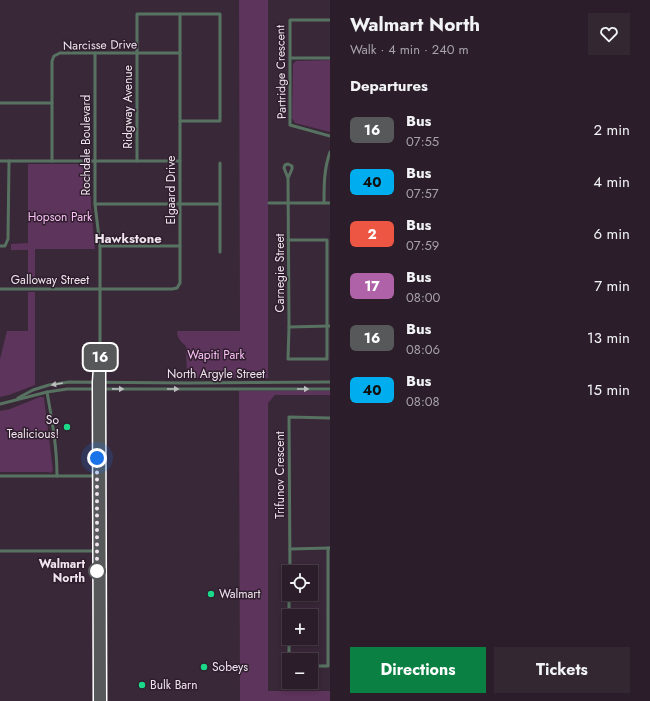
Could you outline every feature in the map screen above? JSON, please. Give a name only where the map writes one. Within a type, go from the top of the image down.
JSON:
[{"type":"street","name":"Ridgway Avenue","points":[[137,161],[137,14],[180,14]]},
{"type":"street","name":"Elgaard Drive","points":[[100,289],[172,289],[177,288],[180,283],[180,14]]},
{"type":"street","points":[[180,14],[220,14],[220,121],[180,121]]},
{"type":"street","name":"Partridge Crescent","points":[[330,20],[290,20],[290,125],[330,136]]},
{"type":"street","name":"Narcisse Drive","points":[[52,162],[52,61],[54,56],[60,53],[180,54]]},
{"type":"street","name":"Rochdale Boulevard","points":[[95,53],[95,204],[100,246],[100,357],[102,368],[103,701]]},
{"type":"street","points":[[290,58],[330,58]]},
{"type":"street","points":[[0,104],[52,103]]},
{"type":"street","points":[[324,203],[324,181],[326,164],[330,152]]},
{"type":"street","points":[[0,246],[5,246],[8,239],[9,161]]},
{"type":"street","points":[[0,162],[180,161]]},
{"type":"street","points":[[220,162],[220,252]]},
{"type":"street","name":"Carnegie Street","points":[[288,178],[289,327],[328,326]]},
{"type":"street","points":[[269,203],[330,203]]},
{"type":"street","points":[[95,204],[220,204]]},
{"type":"street","points":[[288,240],[327,240],[327,359],[288,359],[289,327]]},
{"type":"street","points":[[100,246],[180,246]]},
{"type":"street","name":"Galloway Street","points":[[0,289],[100,289]]},
{"type":"street","name":"Rochdale Boulevard","points":[[96,701],[96,382],[97,368],[100,357]]},
{"type":"street","name":"North Argyle Street","points":[[15,400],[33,390],[69,382],[330,382]]},
{"type":"street","points":[[46,386],[56,451],[57,476]]},
{"type":"street","name":"North Argyle Street","points":[[15,400],[47,392],[67,389],[330,389]]},
{"type":"street","points":[[0,404],[15,400]]},
{"type":"street","name":"Trifunov Crescent","points":[[290,565],[289,417],[330,418]]},
{"type":"street","points":[[0,476],[103,476]]},
{"type":"street","points":[[290,548],[329,548],[328,666],[318,666]]},
{"type":"street","points":[[0,551],[103,552]]},
{"type":"green space","name":"Wapiti Park","points":[[239,0],[268,0],[268,378],[187,378],[186,346],[180,340],[177,331],[240,331]]},
{"type":"green space","points":[[330,60],[330,132],[295,123],[292,118],[293,64],[296,61]]},
{"type":"green space","name":"Hopson Park","points":[[28,164],[87,164],[89,166],[95,249],[35,249],[35,285],[28,285],[28,250],[11,250],[11,244],[28,243]]},
{"type":"green space","points":[[28,292],[35,292],[35,385],[0,397],[0,359],[7,331],[28,331]]},
{"type":"green space","points":[[239,391],[330,391],[330,395],[275,395],[268,403],[268,691],[330,691],[330,701],[240,701]]},
{"type":"green space","points":[[40,397],[44,398],[53,470],[51,473],[0,472],[0,411],[10,409]]},
{"type":"bus line","name":"16","points":[[97,701],[96,382],[97,368],[100,357],[102,368],[103,701]]},
{"type":"place","name":"So Tealicious!","points":[[67,427]]},
{"type":"place","name":"Walmart North","points":[[97,571]]},
{"type":"place","name":"Walmart","points":[[211,594]]},
{"type":"place","name":"Sobeys","points":[[204,667]]},
{"type":"place","name":"Bulk Barn","points":[[142,685]]},
{"type":"district","name":"Hawkstone","points":[[128,238]]},
{"type":"route","points":[[97,458],[97,571]]}]
